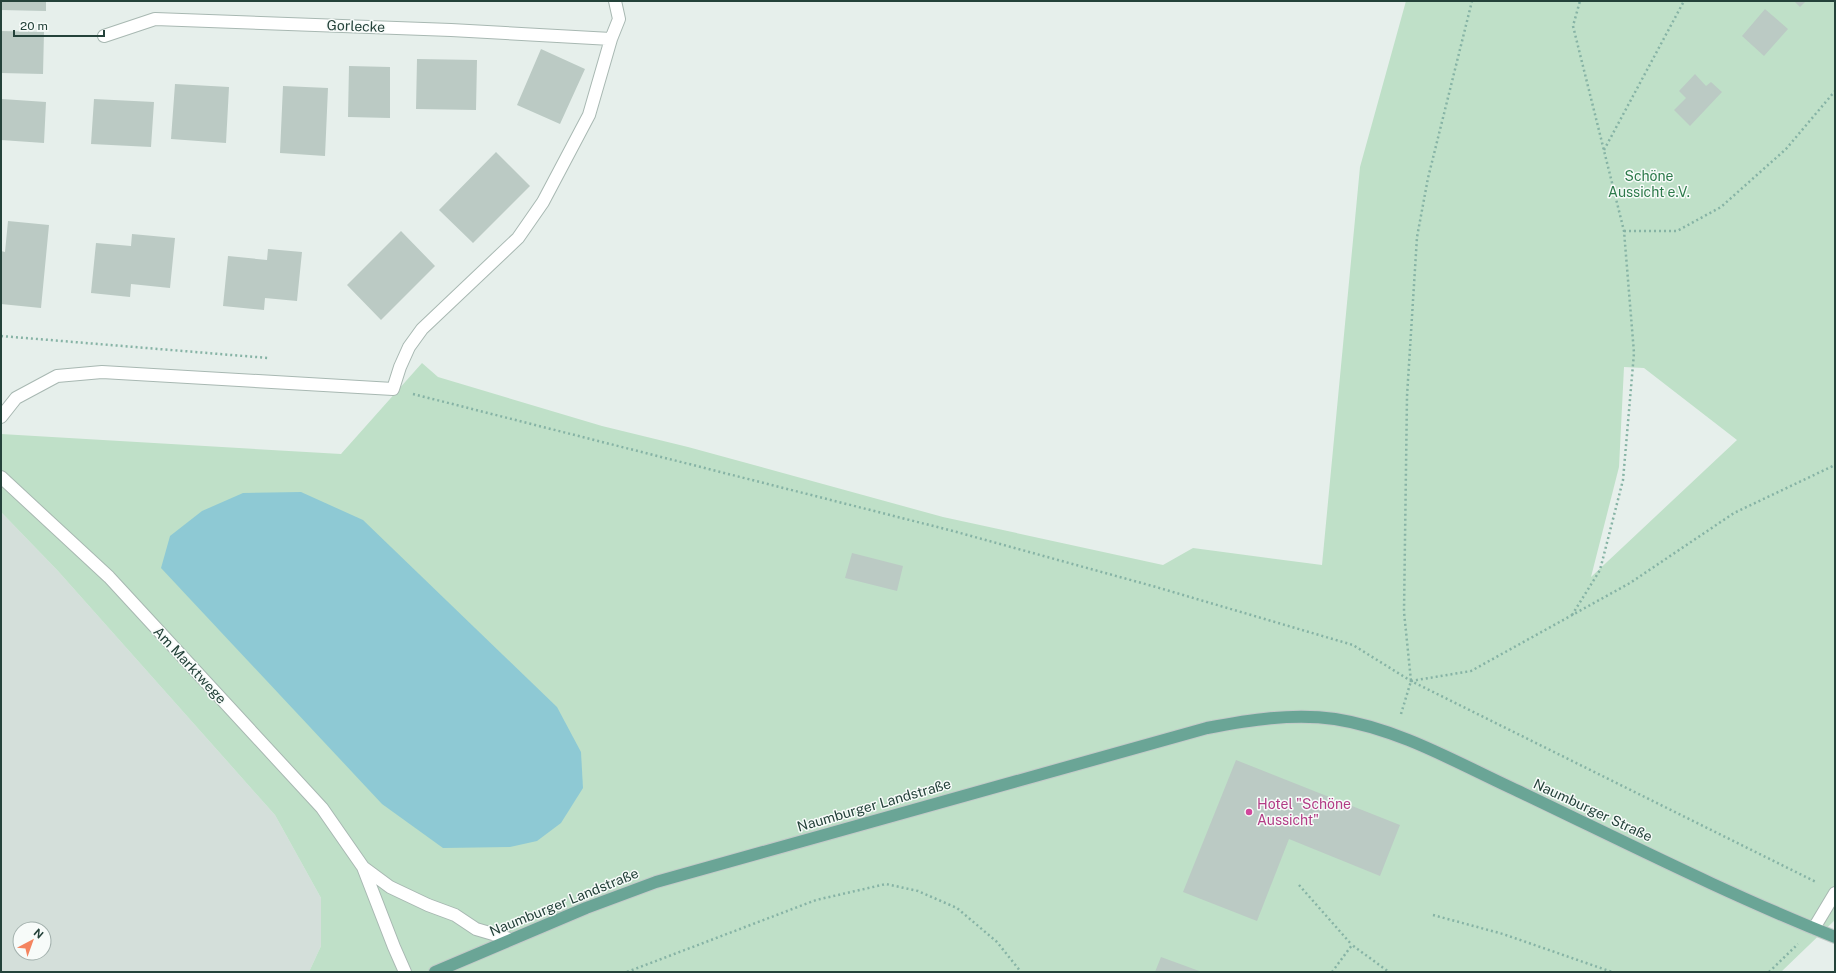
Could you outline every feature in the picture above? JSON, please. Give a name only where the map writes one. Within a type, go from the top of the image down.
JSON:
[{"type":"main road","name":"Naumburger Landstraße","points":[[436,972],[510,939],[586,908],[656,882],[1207,728],[1270,718],[1334,719]]},
{"type":"main road","name":"Naumburger Straße","points":[[1334,719],[1365,726],[1422,746],[1684,870],[1835,937]]},
{"type":"street","points":[[1,417],[16,398],[57,376],[102,372],[393,389],[400,367],[409,348],[422,329],[518,238],[543,202],[589,115],[611,39],[619,19],[615,1]]},
{"type":"street","name":"Gorlecke","points":[[104,36],[156,20],[451,30],[611,39]]},
{"type":"street","name":"Am Marktwege","points":[[1,477],[108,576],[322,808],[363,867]]},
{"type":"street","points":[[363,867],[390,887],[428,905],[455,915],[476,929],[510,939]]},
{"type":"street","points":[[363,867],[405,972]]},
{"type":"street","points":[[1814,928],[1835,893]]},
{"type":"path","points":[[1394,735],[1411,681],[1404,612],[1407,396],[1416,237],[1428,178],[1472,1]]},
{"type":"path","points":[[1572,615],[1600,570],[1623,480],[1634,353],[1624,231],[1573,26],[1580,1]]},
{"type":"path","points":[[1604,150],[1684,1]]},
{"type":"path","points":[[1624,231],[1677,230],[1721,207],[1786,149],[1835,91]]},
{"type":"path","points":[[1,336],[274,358]]},
{"type":"path","points":[[393,389],[953,531],[1156,587],[1353,645],[1411,681],[1821,884]]},
{"type":"path","points":[[1411,681],[1470,672],[1630,583],[1734,513],[1835,465]]},
{"type":"path","points":[[627,972],[816,900],[886,884],[918,891],[957,908],[997,942],[1020,972]]},
{"type":"path","points":[[1299,885],[1352,945],[1389,972]]},
{"type":"path","points":[[1433,915],[1502,934],[1612,972]]},
{"type":"path","points":[[1769,972],[1814,928]]},
{"type":"path","points":[[1332,972],[1352,945]]},
{"type":"shaded area","points":[[1,512],[58,571],[275,815],[321,898],[321,946],[309,972],[1,972]]},
{"type":"green space","name":"Schöne Aussicht e.V.","points":[[1406,1],[1835,1],[1835,920],[1781,972],[309,972],[321,946],[321,898],[275,815],[58,571],[1,512],[1,434],[341,454],[422,363],[438,377],[602,426],[688,447],[943,517],[1163,565],[1193,548],[1322,565],[1360,167]],"holes":[[[1624,367],[1644,368],[1737,440],[1591,577],[1619,467]]]},
{"type":"water","points":[[301,492],[363,520],[557,707],[581,752],[583,788],[561,823],[537,841],[510,847],[443,848],[382,804],[161,568],[170,536],[202,511],[243,493]]},
{"type":"building","points":[[1,1],[46,1],[46,11],[1,10]]},
{"type":"building","points":[[1794,1],[1806,1],[1800,7]]},
{"type":"building","points":[[1765,9],[1788,29],[1764,56],[1742,36]]},
{"type":"building","points":[[1,31],[44,32],[43,74],[1,73]]},
{"type":"building","points":[[541,49],[585,69],[560,124],[517,105]]},
{"type":"building","points":[[417,59],[477,60],[476,110],[416,109]]},
{"type":"building","points":[[349,66],[390,67],[390,118],[348,117]]},
{"type":"building","points":[[1695,74],[1706,86],[1711,82],[1722,92],[1690,126],[1674,110],[1686,98],[1679,91]]},
{"type":"building","points":[[175,84],[229,87],[226,143],[171,139]]},
{"type":"building","points":[[283,86],[328,88],[325,156],[280,153]]},
{"type":"building","points":[[2,99],[46,102],[44,143],[1,140]]},
{"type":"building","points":[[94,99],[154,102],[151,147],[91,144]]},
{"type":"building","points":[[496,152],[530,186],[473,243],[439,210]]},
{"type":"building","points":[[8,221],[49,225],[41,308],[1,304],[1,251],[5,252]]},
{"type":"building","points":[[401,231],[435,266],[381,320],[347,285]]},
{"type":"building","points":[[132,234],[175,238],[170,288],[131,284],[130,297],[91,293],[96,243],[131,246]]},
{"type":"building","points":[[268,249],[302,252],[297,301],[265,298],[264,310],[223,306],[228,256],[267,260]]},
{"type":"building","points":[[852,553],[903,566],[897,591],[845,578]]},
{"type":"building","points":[[1236,760],[1400,825],[1380,876],[1289,839],[1257,921],[1183,892]]},
{"type":"building","points":[[1161,957],[1202,972],[1155,972]]},
{"type":"place","name":"Hotel \"Schöne Aussicht\"","points":[[1249,812]]}]
